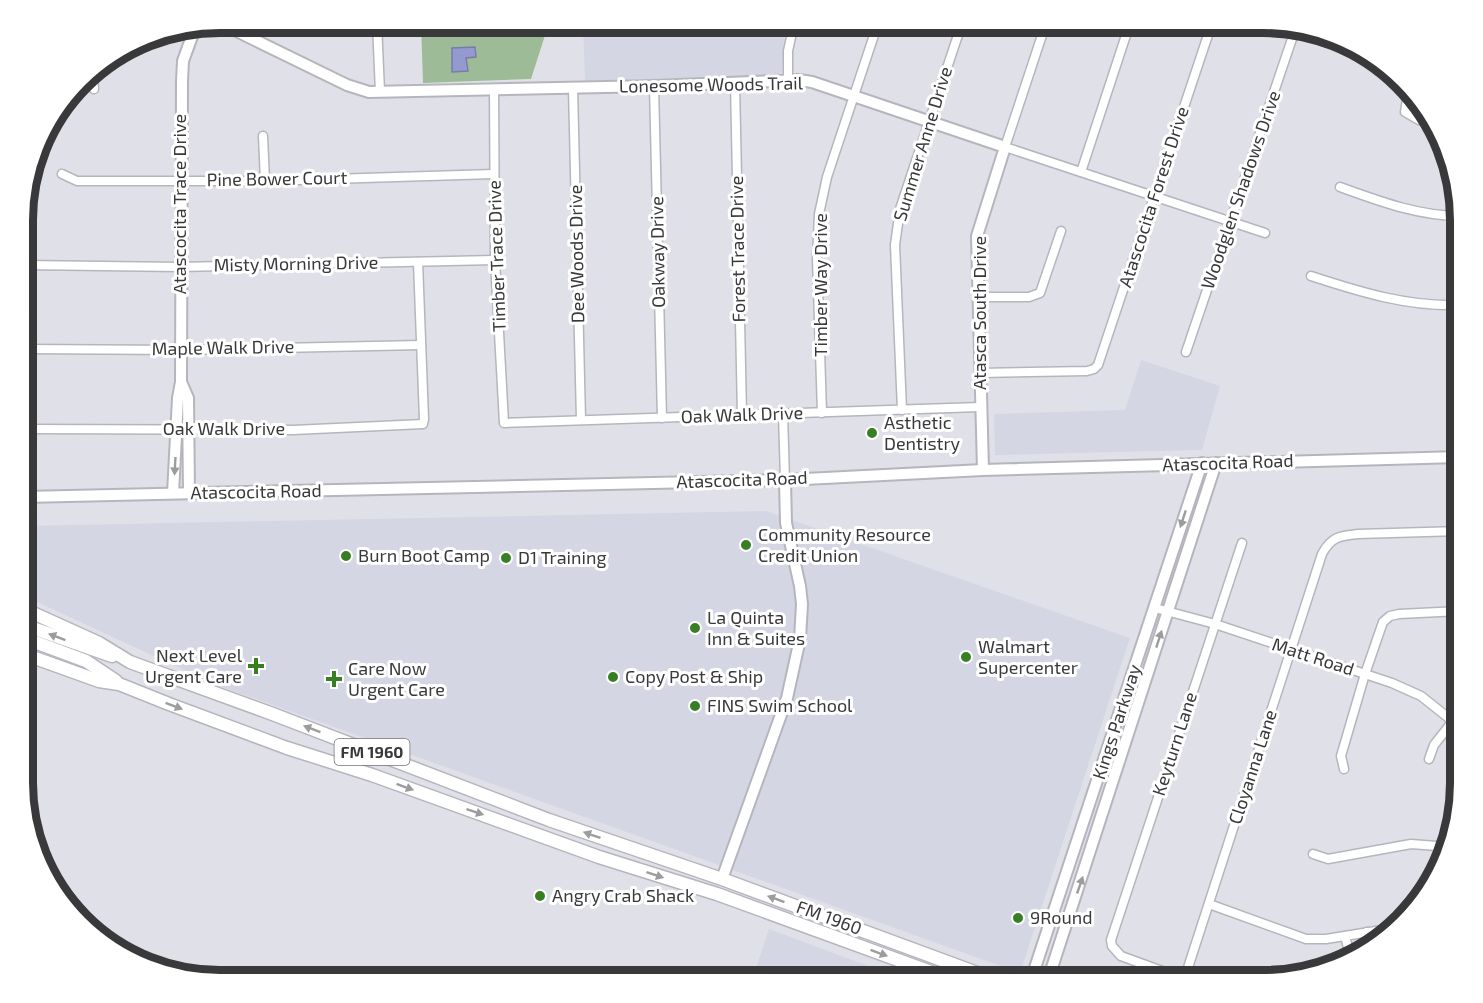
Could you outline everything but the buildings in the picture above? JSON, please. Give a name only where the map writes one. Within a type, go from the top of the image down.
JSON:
[{"type":"main road","name":"FM 1960","points":[[33,613],[99,643],[130,662],[549,820],[722,879],[969,970]]},
{"type":"main road","points":[[33,628],[130,662]]},
{"type":"main road","points":[[33,641],[86,661],[119,684]]},
{"type":"main road","name":"FM 1960","points":[[33,657],[99,681],[119,684],[287,748],[372,775],[599,857],[717,894],[926,970]]},
{"type":"street","name":"Lonesome Woods Trail","points":[[242,33],[347,85],[369,92],[654,86],[788,80],[812,82],[1265,233]]},
{"type":"street","points":[[378,33],[380,92]]},
{"type":"street","points":[[788,80],[788,51],[792,33]]},
{"type":"street","name":"Timber Way Drive","points":[[822,413],[818,227],[827,177],[875,33]]},
{"type":"street","name":"Summer Anne Drive","points":[[902,410],[896,232],[900,209],[959,33]]},
{"type":"street","name":"Atasca South Drive","points":[[983,470],[977,236],[1043,33]]},
{"type":"street","points":[[1081,172],[1127,33]]},
{"type":"street","name":"Atascocita Forest Drive","points":[[980,373],[1094,369],[1102,353],[1209,33]]},
{"type":"street","name":"Atascocita Trace Drive","points":[[174,494],[178,398],[181,382],[183,61],[192,36]]},
{"type":"street","name":"Woodglen Shadows Drive","points":[[1186,352],[1293,36]]},
{"type":"street","points":[[94,83],[94,89]]},
{"type":"street","name":"Forest Trace Drive","points":[[735,83],[742,415]]},
{"type":"street","name":"Oakway Drive","points":[[654,86],[662,418]]},
{"type":"street","name":"Dee Woods Drive","points":[[573,88],[581,420]]},
{"type":"street","name":"Timber Trace Drive","points":[[494,89],[495,260],[504,423]]},
{"type":"street","points":[[1407,101],[1405,112],[1420,120]]},
{"type":"street","points":[[263,136],[265,181]]},
{"type":"street","name":"Pine Bower Court","points":[[62,174],[77,181],[265,181],[494,174]]},
{"type":"street","points":[[1340,187],[1398,207],[1428,214],[1450,215]]},
{"type":"street","points":[[977,297],[1029,297],[1040,293],[1061,231]]},
{"type":"street","name":"Misty Morning Drive","points":[[33,265],[180,267],[495,260]]},
{"type":"street","points":[[418,262],[421,345]]},
{"type":"street","points":[[1311,276],[1366,294],[1393,300],[1450,305]]},
{"type":"street","name":"Oak Walk Drive","points":[[33,429],[293,430],[423,424],[421,345]]},
{"type":"street","name":"Maple Walk Drive","points":[[33,349],[180,350],[421,345]]},
{"type":"street","name":"Atascocita Trace Drive","points":[[181,382],[188,398],[189,494]]},
{"type":"street","name":"Oak Walk Drive","points":[[504,423],[980,407]]},
{"type":"street","points":[[722,879],[787,698],[800,639],[802,604],[800,586],[786,523],[783,414]]},
{"type":"street","name":"Atascocita Road","points":[[33,497],[785,480],[983,470],[1450,457]]},
{"type":"street","name":"Kings Parkway","points":[[1051,970],[1216,463]]},
{"type":"street","name":"Kings Parkway","points":[[1033,970],[1202,464]]},
{"type":"street","name":"Cloyanna Lane","points":[[1188,970],[1322,554],[1329,542],[1343,536],[1450,531]]},
{"type":"street","name":"Keyturn Lane","points":[[1158,970],[1121,956],[1112,946],[1111,940],[1242,543]]},
{"type":"street","name":"Matt Road","points":[[1155,608],[1215,624],[1365,674],[1420,696],[1450,719]]},
{"type":"street","points":[[1344,769],[1341,756],[1383,622],[1390,616],[1411,612],[1450,611]]},
{"type":"street","points":[[1429,759],[1434,745],[1450,725]]},
{"type":"street","points":[[1313,854],[1328,859],[1411,844],[1439,846]]},
{"type":"street","points":[[1209,904],[1306,939],[1378,930]]},
{"type":"street","points":[[1367,932],[1368,937]]},
{"type":"street","points":[[1345,936],[1348,949]]},
{"type":"shaded area","points":[[583,33],[785,33],[782,71],[777,75],[585,81]]},
{"type":"shaded area","points":[[1141,360],[1220,386],[1202,450],[995,455],[994,414],[1125,410]]},
{"type":"shaded area","points":[[766,511],[1130,638],[1021,970],[1012,970],[214,684],[33,600],[33,526]]},
{"type":"shaded area","points":[[769,929],[879,970],[755,970]]},
{"type":"green space","points":[[421,33],[546,33],[531,79],[423,83]]},
{"type":"water","points":[[475,47],[476,57],[466,58],[468,71],[452,72],[452,48]]},
{"type":"place","name":"Asthetic Dentistry","points":[[872,433]]},
{"type":"place","name":"Community Resource Credit Union","points":[[746,545]]},
{"type":"place","name":"Burn Boot Camp","points":[[346,556]]},
{"type":"place","name":"D1 Training","points":[[506,558]]},
{"type":"place","name":"La Quinta Inn & Suites","points":[[695,628]]},
{"type":"place","name":"Walmart Supercenter","points":[[966,657]]},
{"type":"place","name":"Next Level Urgent Care","points":[[256,666]]},
{"type":"place","name":"Copy Post & Ship","points":[[613,677]]},
{"type":"place","name":"Care Now Urgent Care","points":[[334,679]]},
{"type":"place","name":"FINS Swim School","points":[[695,706]]},
{"type":"place","name":"Angry Crab Shack","points":[[540,896]]},
{"type":"place","name":"9Round","points":[[1018,918]]}]
